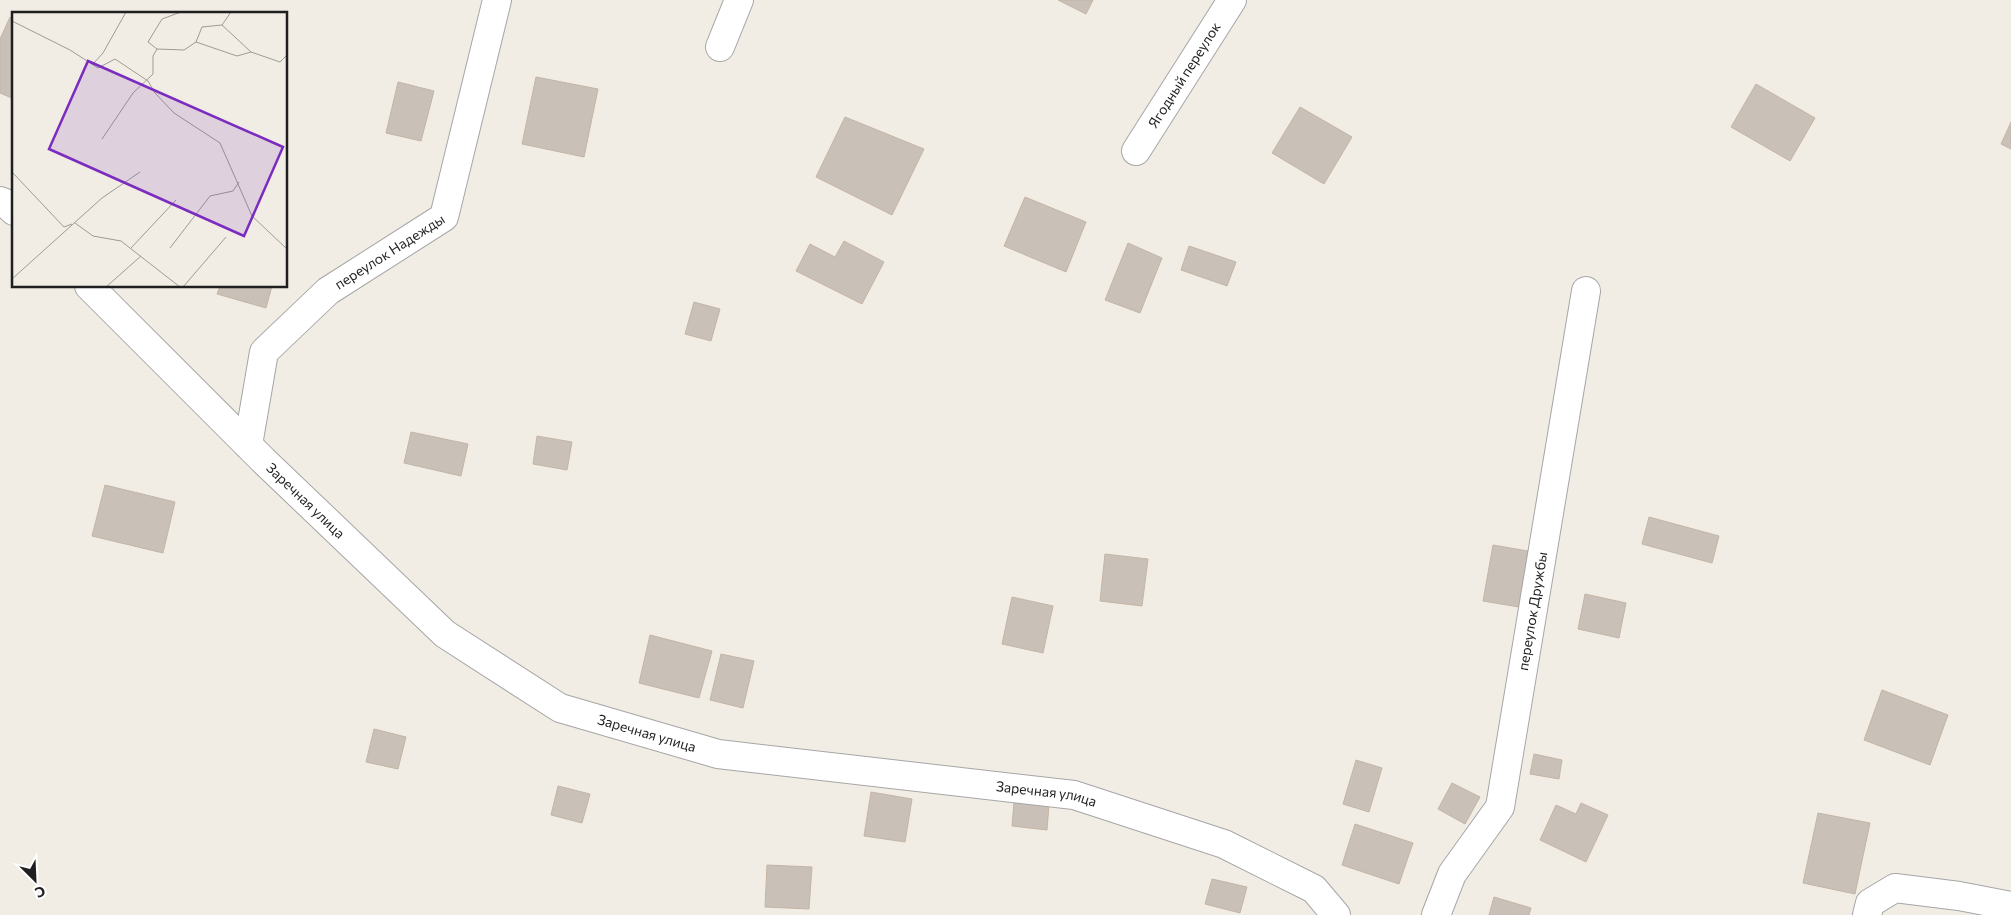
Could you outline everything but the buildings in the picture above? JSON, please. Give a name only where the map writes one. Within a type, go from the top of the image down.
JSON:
[{"type":"street","name":"переулок Надежды","points":[[248,445],[264,352],[328,291],[444,217],[497,0]]},
{"type":"street","points":[[720,47],[739,0]]},
{"type":"street","name":"Ягодный переулок","points":[[1136,151],[1232,0]]},
{"type":"street","points":[[0,201],[12,209]]},
{"type":"street","name":"Заречная улица","points":[[91,288],[248,445],[444,634],[560,708],[718,754],[1074,795],[1224,844],[1314,889],[1336,915]]},
{"type":"street","name":"переулок Дружбы","points":[[1436,915],[1452,874],[1500,807],[1586,291]]},
{"type":"street","points":[[1867,915],[1870,903],[1895,888],[1956,906],[2011,906]]}]
